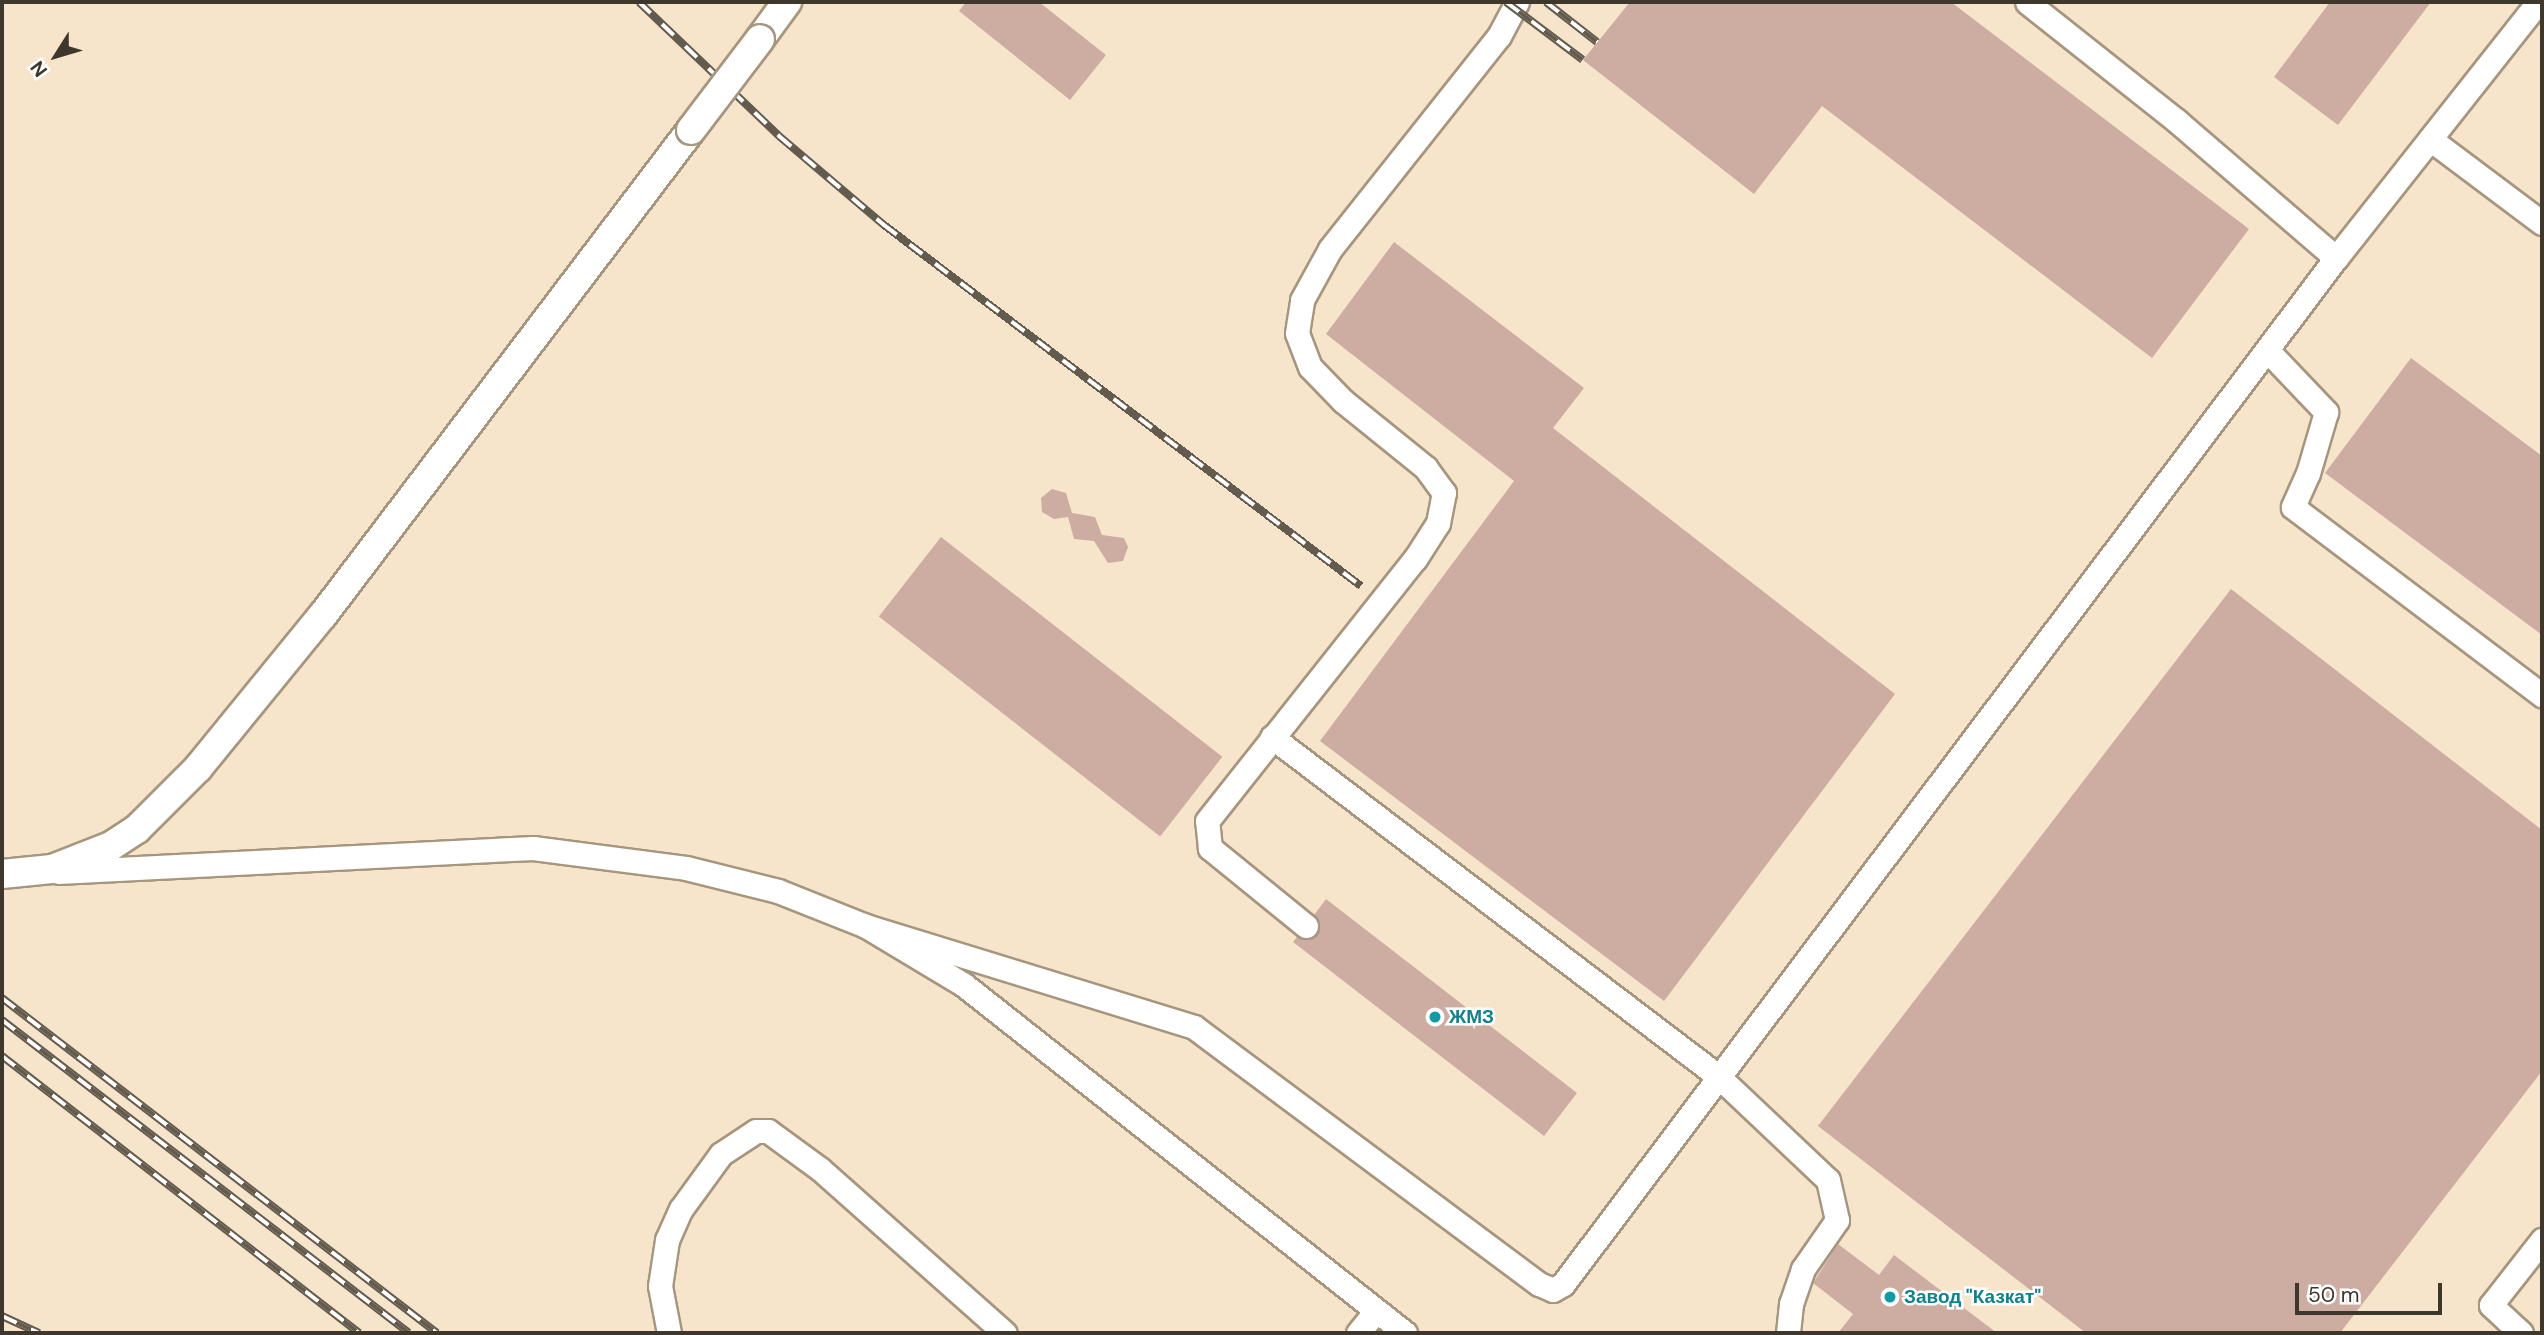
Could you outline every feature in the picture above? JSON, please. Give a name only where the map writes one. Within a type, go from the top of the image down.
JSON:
[{"type":"main road","points":[[11,874],[87,859],[111,846],[137,829],[198,768],[323,615],[787,2]]},
{"type":"street","points":[[1306,926],[1210,848],[1207,821],[1415,559],[1438,523],[1444,493],[1426,468],[1343,401],[1310,367],[1297,333],[1302,300],[1330,248],[1499,36],[1517,2]]},
{"type":"street","points":[[2027,2],[2177,121],[2336,258]]},
{"type":"street","points":[[11,874],[533,848],[686,868],[778,891],[866,926],[1194,1027],[1498,1254],[1553,1290],[1573,1274],[1718,1076],[2336,258],[2538,2]]},
{"type":"street","points":[[2430,139],[2542,223]]},
{"type":"street","points":[[2267,350],[2326,412],[2308,473],[2293,506],[2542,695]]},
{"type":"street","points":[[1272,737],[1718,1076],[1828,1180],[1837,1220],[1803,1269],[1791,1304],[1788,1333]]},
{"type":"street","points":[[866,926],[964,985],[1405,1333]]},
{"type":"street","points":[[669,1333],[660,1286],[667,1240],[681,1209],[721,1154],[756,1131],[768,1131],[820,1169],[1005,1333]]},
{"type":"street","points":[[2521,1333],[2491,1305],[2542,1240]]},
{"type":"street","points":[[1358,1333],[1376,1311]]},
{"type":"building","points":[[966,2],[1039,2],[1106,55],[1070,100],[959,11]]},
{"type":"building","points":[[1630,2],[1951,2],[2249,229],[2152,358],[1822,106],[1754,194],[1583,60]]},
{"type":"building","points":[[2330,2],[2431,2],[2338,125],[2274,77]]},
{"type":"building","points":[[1394,242],[1584,388],[1553,428],[1895,694],[1664,1001],[1320,741],[1514,481],[1326,334]]},
{"type":"building","points":[[2411,358],[2542,456],[2542,635],[2325,473]]},
{"type":"building","points":[[1052,489],[1066,493],[1072,513],[1095,517],[1102,535],[1124,538],[1128,547],[1123,561],[1108,563],[1094,541],[1074,539],[1068,517],[1054,519],[1042,512],[1041,498]]},
{"type":"building","points":[[941,537],[1222,757],[1160,836],[879,617]]},
{"type":"building","points":[[2231,589],[2542,830],[2542,1071],[2340,1333],[2086,1333],[1818,1126]]},
{"type":"building","name":"ЖМЗ","points":[[1326,899],[1577,1093],[1544,1136],[1293,942],[1297,937],[1310,939],[1317,934],[1319,922],[1314,915]]},
{"type":"building","name":"Завод \"Казкат\"","points":[[1838,1244],[1879,1275],[1894,1255],[1997,1333],[1838,1333],[1853,1314],[1813,1283]]},
{"type":"railway","points":[[639,2],[779,136],[884,225],[1361,586]]},
{"type":"railway","points":[[1506,2],[1583,60]]},
{"type":"railway","points":[[1546,2],[1597,42]]},
{"type":"railway","points":[[2,998],[437,1333]]},
{"type":"railway","points":[[2,1020],[409,1333]]},
{"type":"railway","points":[[2,1056],[359,1333]]},
{"type":"railway","points":[[2,1316],[39,1333]]},
{"type":"place","name":"ЖМЗ","points":[[1435,1017]]},
{"type":"place","name":"Завод \"Казкат\"","points":[[1890,1297]]}]
